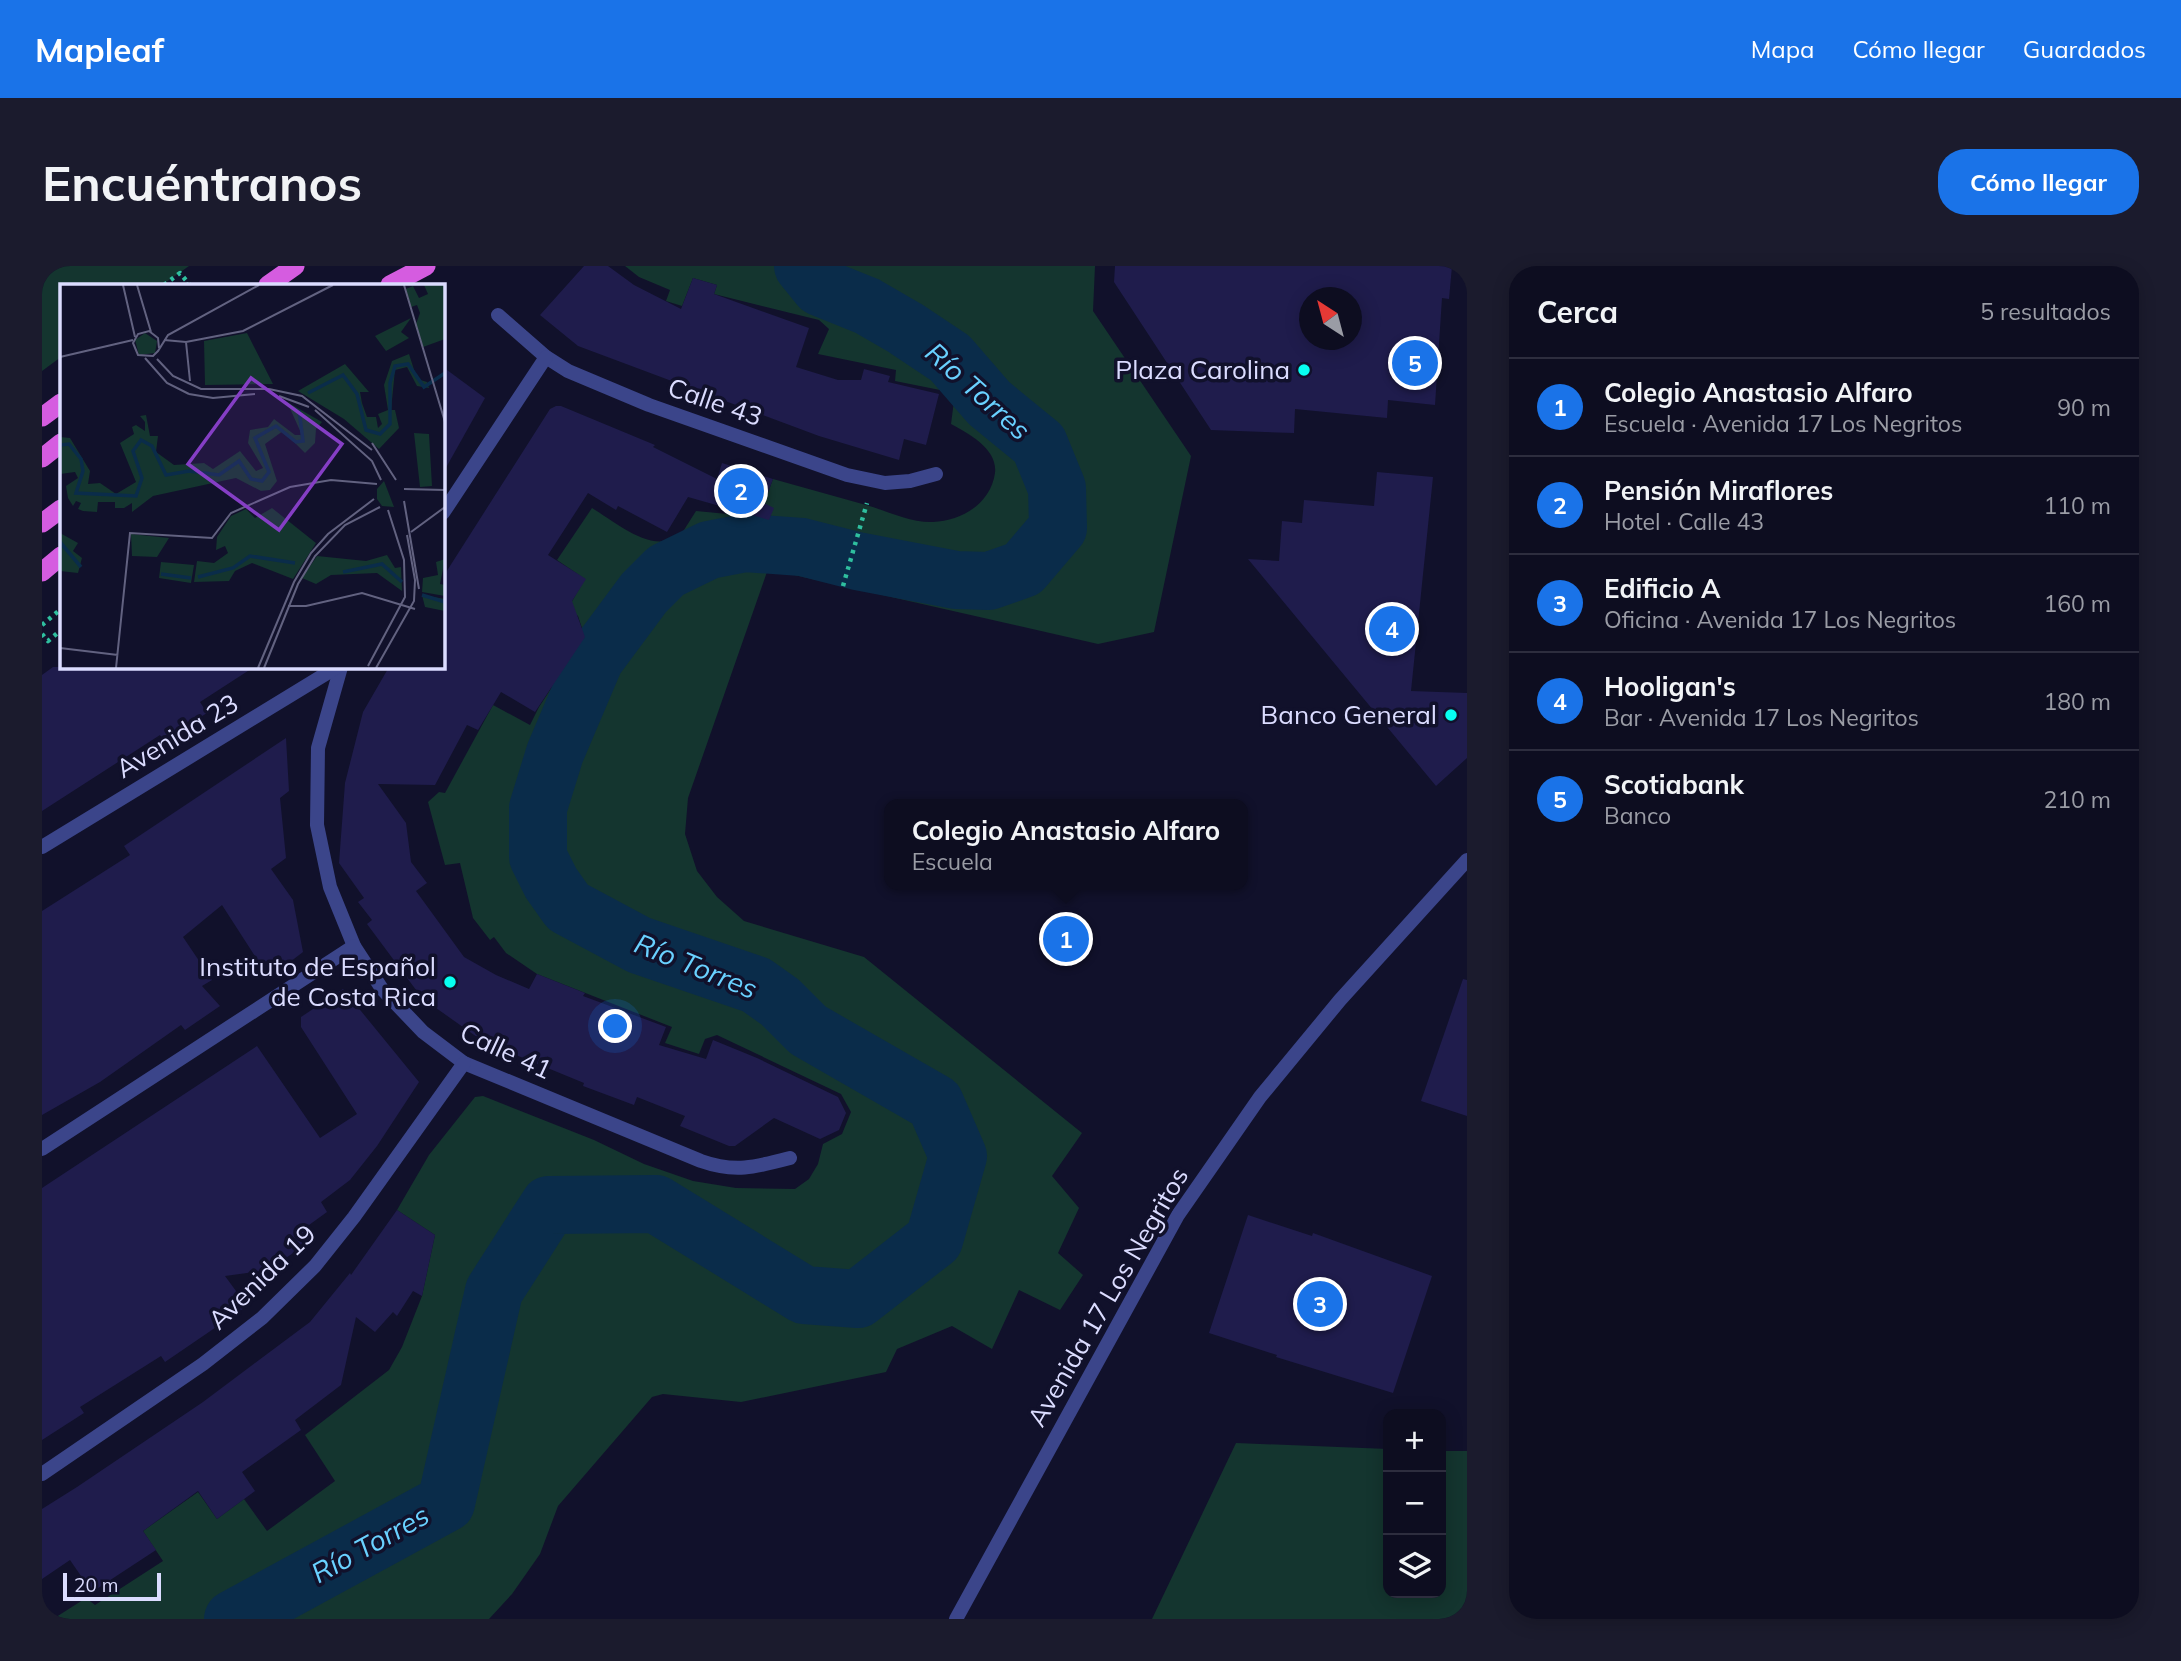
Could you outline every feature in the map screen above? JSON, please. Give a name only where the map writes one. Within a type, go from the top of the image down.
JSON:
[{"type":"highway","points":[[269,284],[295,266]]},
{"type":"highway","points":[[392,284],[426,266]]},
{"type":"highway","points":[[42,417],[60,404]]},
{"type":"highway","points":[[42,458],[60,444]]},
{"type":"highway","points":[[42,523],[60,510]]},
{"type":"highway","points":[[42,572],[60,557]]},
{"type":"street","name":"Calle 43","points":[[498,315],[546,357],[581,377],[649,405],[847,475],[884,484],[936,474]]},
{"type":"street","points":[[444,511],[546,357]]},
{"type":"street","name":"Avenida 23","points":[[42,847],[337,668]]},
{"type":"street","name":"Calle 41","points":[[339,668],[318,748],[317,825],[330,887],[354,946],[382,989],[400,1009],[423,1032],[464,1063],[718,1167],[754,1167],[790,1158]]},
{"type":"street","name":"Avenida 17 Los Negritos","points":[[956,1619],[1178,1215],[1260,1097],[1340,1000],[1467,860]]},
{"type":"street","points":[[42,1149],[354,946]]},
{"type":"street","name":"Avenida 19","points":[[42,1474],[203,1364],[262,1318],[315,1266],[354,1217],[464,1063]]},
{"type":"path","points":[[165,284],[180,272],[189,284]]},
{"type":"path","points":[[843,586],[868,498]]},
{"type":"path","points":[[42,625],[60,610]]},
{"type":"path","points":[[42,634],[48,641],[60,631]]},
{"type":"green space","points":[[42,266],[189,266],[163,284],[60,284],[60,358],[42,371]]},
{"type":"green space","points":[[625,266],[1095,266],[1093,311],[1191,456],[1154,632],[1098,644],[768,569],[688,798],[685,834],[697,871],[717,897],[744,921],[864,957],[1082,1133],[1052,1176],[1079,1208],[1058,1253],[1083,1275],[1060,1310],[1019,1290],[992,1349],[952,1326],[897,1349],[886,1372],[741,1402],[663,1394],[652,1397],[558,1506],[540,1554],[512,1594],[489,1619],[53,1619],[86,1598],[95,1605],[163,1561],[143,1531],[198,1492],[217,1519],[244,1499],[267,1531],[335,1481],[305,1435],[389,1370],[402,1347],[422,1296],[435,1235],[397,1210],[429,1155],[475,1097],[483,1096],[594,1140],[644,1164],[693,1181],[736,1188],[795,1189],[809,1179],[818,1164],[823,1144],[842,1134],[851,1112],[841,1094],[717,1035],[705,1039],[699,1054],[665,1043],[672,1027],[537,974],[506,953],[494,937],[490,940],[473,918],[460,863],[445,865],[428,802],[439,792],[445,793],[493,705],[530,725],[585,637],[578,616],[568,608],[585,579],[557,560],[592,508],[638,536],[662,541],[674,538],[684,530],[696,511],[759,517],[773,479],[925,522],[944,521],[964,514],[981,501],[992,484],[995,464],[992,457],[981,443],[951,424],[955,393],[895,381],[896,370],[818,354],[829,329],[819,320],[714,294],[717,285],[693,278],[682,306],[666,301],[670,290],[639,277]]},
{"type":"green space","points":[[1236,1443],[1383,1449],[1383,1598],[1446,1598],[1446,1451],[1467,1451],[1467,1619],[1152,1619]]},
{"type":"building","points":[[584,266],[608,266],[634,285],[681,309],[693,278],[717,285],[714,294],[809,328],[796,367],[838,380],[861,380],[864,369],[890,376],[888,382],[939,394],[926,445],[904,439],[899,460],[819,436],[578,346],[540,315]]},
{"type":"building","name":"Plaza Carolina","points":[[1115,266],[1452,266],[1449,299],[1442,298],[1435,405],[1388,400],[1387,418],[1295,409],[1294,433],[1211,430],[1114,282]]},
{"type":"building","points":[[444,368],[485,398],[444,471]]},
{"type":"building","points":[[561,406],[655,445],[653,447],[717,479],[722,463],[773,479],[764,503],[774,508],[769,520],[688,497],[667,532],[618,506],[616,510],[588,493],[548,555],[586,579],[572,601],[585,637],[535,712],[501,692],[478,730],[467,725],[435,785],[378,784],[406,823],[411,862],[427,883],[416,891],[464,957],[496,975],[529,989],[537,974],[585,993],[583,996],[666,1027],[659,1045],[706,1059],[713,1040],[838,1097],[846,1113],[839,1130],[820,1139],[774,1118],[735,1146],[729,1146],[680,1126],[685,1116],[637,1097],[634,1105],[583,1086],[584,1083],[484,1042],[422,998],[367,924],[372,920],[358,902],[364,898],[339,863],[345,783],[363,712],[388,668],[444,668],[444,575],[550,409]]},
{"type":"building","points":[[1377,472],[1433,477],[1411,691],[1467,693],[1467,758],[1436,786],[1248,559],[1279,561],[1282,521],[1302,523],[1304,500],[1374,506]]},
{"type":"building","points":[[53,667],[252,668],[200,702],[207,713],[163,740],[160,735],[42,811],[42,675]]},
{"type":"building","points":[[286,738],[289,791],[280,798],[286,858],[271,869],[293,900],[303,952],[269,978],[222,905],[183,937],[212,980],[202,986],[220,1006],[185,1030],[181,1025],[100,1082],[42,1115],[42,911],[130,855],[124,846]]},
{"type":"building","points":[[1463,979],[1467,980],[1467,1116],[1421,1101]]},
{"type":"building","points":[[343,989],[419,1082],[377,1146],[350,1180],[321,1202],[327,1212],[309,1225],[308,1243],[268,1270],[225,1276],[247,1306],[165,1362],[161,1356],[80,1407],[84,1413],[42,1440],[42,1188],[257,1046],[320,1138],[357,1114],[301,1027],[301,1017]]},
{"type":"building","points":[[397,1210],[435,1235],[422,1296],[413,1291],[397,1316],[393,1312],[375,1332],[356,1317],[341,1385],[295,1420],[301,1430],[242,1472],[255,1491],[217,1519],[198,1491],[143,1531],[156,1550],[92,1592],[70,1560],[42,1579],[42,1509],[203,1402],[310,1322],[350,1273],[351,1275]]},
{"type":"building","points":[[1248,1215],[1312,1236],[1313,1233],[1432,1276],[1393,1393],[1209,1333]]},
{"type":"waterway","name":"Río Torres","points":[[233,1619],[446,1503],[494,1291],[549,1205],[656,1204],[804,1295],[858,1299],[934,1240],[958,1156],[935,1103],[808,1030],[780,1002],[756,985],[639,945],[568,907],[551,883],[538,857],[538,808],[555,753],[595,659],[644,593],[666,571],[709,550],[745,543],[802,547],[857,561],[956,580],[989,581],[1023,569],[1058,528],[1057,488],[1039,444],[989,403],[950,358],[867,306],[820,287],[803,266]]},
{"type":"place","name":"Scotiabank","points":[[1415,363]]},
{"type":"place","name":"Plaza Carolina","points":[[1304,370]]},
{"type":"place","name":"Pensión Miraflores","points":[[741,491]]},
{"type":"place","name":"Hooligan's","points":[[1392,629]]},
{"type":"place","name":"Banco General","points":[[1451,715]]},
{"type":"place","name":"Colegio Anastasio Alfaro","points":[[1066,939]]},
{"type":"place","name":"Instituto de Español de Costa Rica","points":[[450,982]]},
{"type":"place","name":"Edificio A","points":[[1320,1304]]}]
